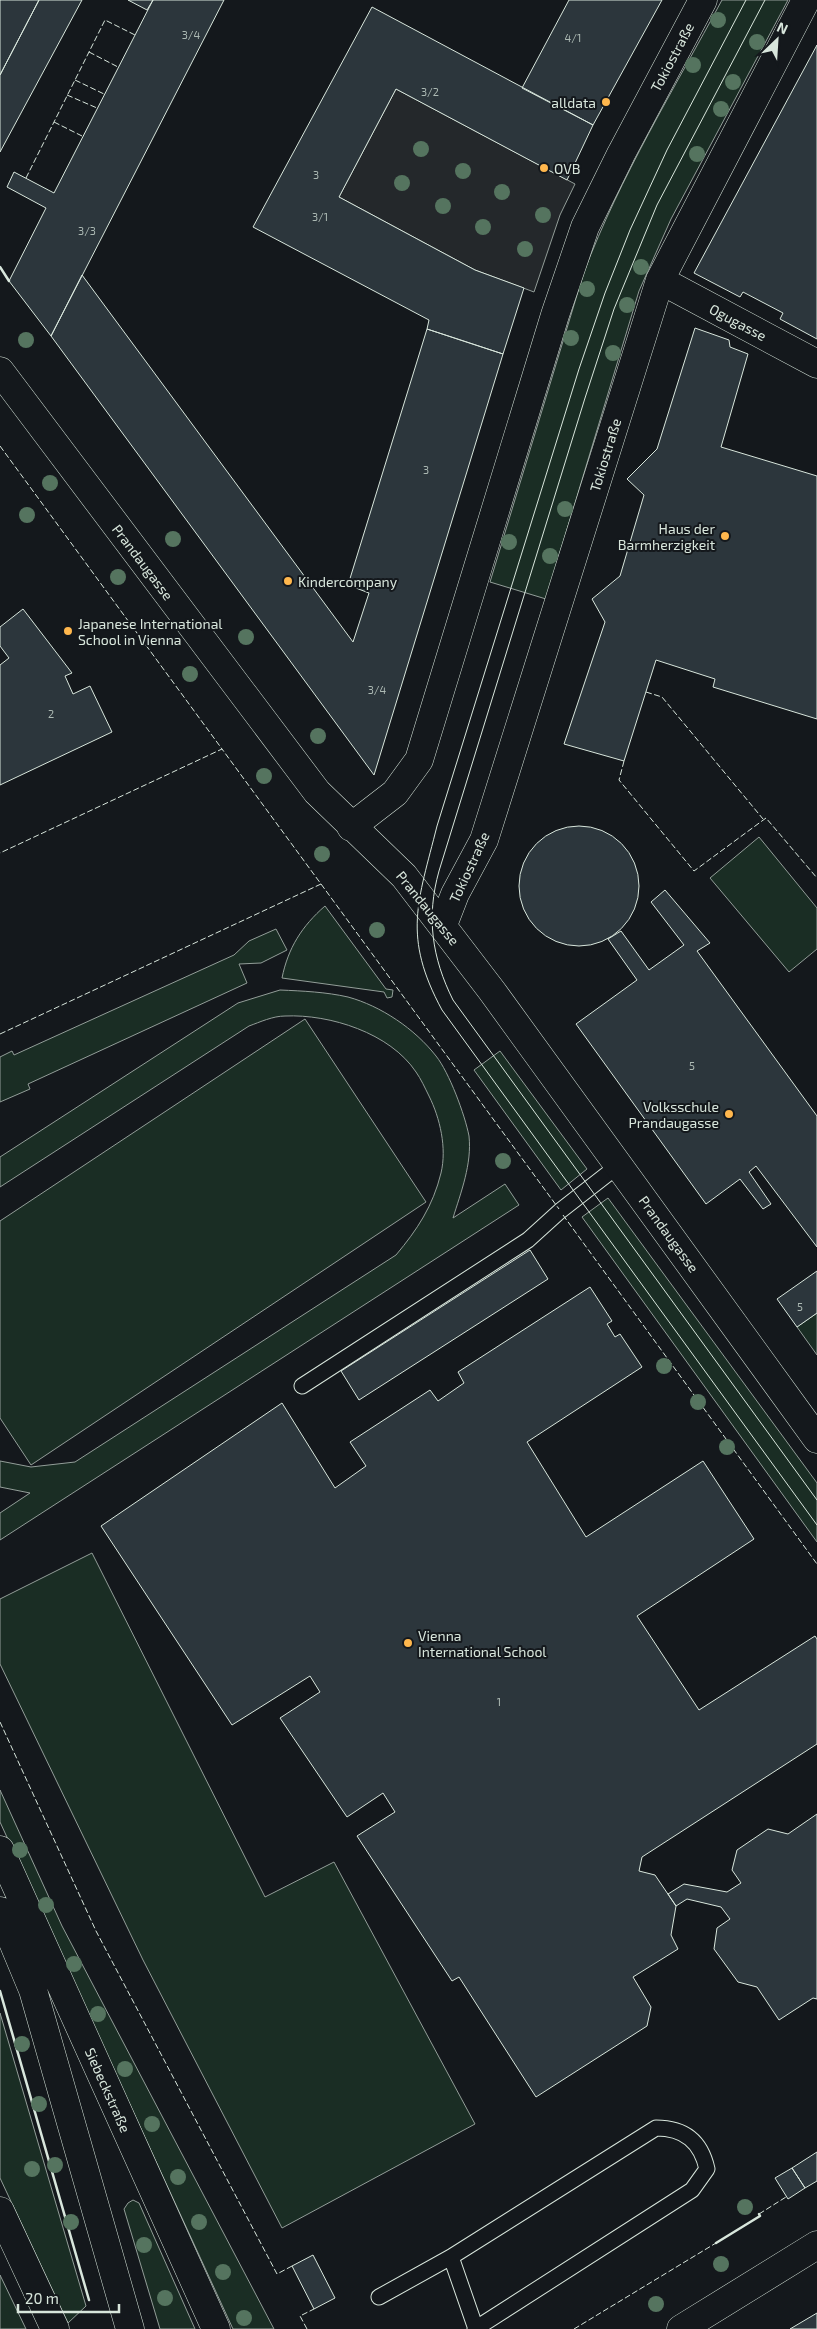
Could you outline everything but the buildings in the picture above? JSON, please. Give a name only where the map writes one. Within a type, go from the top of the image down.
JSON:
[{"type":"street","name":"Tokiostraße","points":[[352,827],[395,793],[419,760],[555,315],[585,227],[621,154],[703,0]]},
{"type":"street","name":"Tokiostraße","points":[[442,925],[455,894],[486,833],[660,280],[806,0]]},
{"type":"street","name":"Ogugasse","points":[[660,280],[817,364]]},
{"type":"street","name":"Prandaugasse","points":[[0,371],[311,784],[352,827],[404,876],[442,925],[619,1165],[817,1439]]},
{"type":"street","name":"Siebeckstraße","points":[[0,1850],[216,2329]]},
{"type":"street","points":[[0,1911],[33,1990],[130,2329]]},
{"type":"street","points":[[0,2211],[55,2329]]},
{"type":"street","points":[[681,2329],[817,2246]]},
{"type":"lane","points":[[302,1386],[528,1240],[560,1211],[619,1165]]},
{"type":"lane","points":[[379,2296],[451,2257],[656,2128],[669,2128],[686,2135],[703,2152],[707,2169],[692,2190],[476,2329],[451,2257]]},
{"type":"green space","points":[[722,0],[788,0],[671,219],[639,291],[546,599],[490,582],[584,272],[598,237],[631,168]]},
{"type":"green space","points":[[759,837],[817,908],[817,949],[789,972],[710,878]]},
{"type":"green space","points":[[325,906],[386,989],[393,990],[392,997],[387,998],[384,992],[282,978],[288,957],[297,938],[309,921]]},
{"type":"green space","points":[[276,929],[287,950],[261,963],[239,964],[247,983],[28,1084],[30,1089],[0,1102],[0,1057],[12,1051],[14,1055],[234,955],[249,941]]},
{"type":"green space","points":[[280,990],[306,991],[348,997],[373,1006],[408,1028],[428,1046],[441,1063],[451,1083],[467,1127],[470,1146],[469,1157],[453,1218],[505,1184],[519,1205],[0,1540],[0,1513],[30,1493],[0,1487],[0,1461],[31,1467],[75,1462],[396,1255],[411,1236],[429,1207],[441,1173],[443,1143],[436,1114],[418,1075],[405,1058],[375,1037],[339,1023],[321,1018],[302,1016],[276,1017],[249,1026],[0,1187],[0,1157],[238,1003]]},
{"type":"green space","points":[[305,1019],[426,1202],[31,1465],[0,1418],[0,1221]]},
{"type":"green space","points":[[500,1051],[587,1169],[561,1190],[474,1070]]},
{"type":"green space","points":[[608,1198],[817,1483],[817,1542],[582,1217]]},
{"type":"green space","points":[[817,1313],[817,1355],[797,1327]]},
{"type":"green space","points":[[92,1553],[265,1897],[334,1862],[475,2124],[282,2228],[143,1960],[0,1664],[0,1599]]},
{"type":"green space","points":[[0,1790],[62,1926],[274,2329],[233,2329],[0,1822]]},
{"type":"green space","points":[[0,2013],[86,2306],[68,2323],[0,2178]]},
{"type":"green space","points":[[133,2200],[139,2203],[195,2329],[160,2329],[124,2209]]},
{"type":"green space","points":[[0,2275],[26,2329],[0,2329]]},
{"type":"shaded area","points":[[396,89],[575,184],[560,215],[534,292],[475,270],[339,197]]},
{"type":"tram line","points":[[746,0],[667,150],[630,230],[605,293],[579,369],[437,826],[424,876],[417,919],[422,961],[442,1010],[817,1525]]},
{"type":"tram line","points":[[765,0],[657,205],[614,309],[439,871],[435,888],[432,921],[433,937],[440,969],[453,1000],[817,1500]]},
{"type":"fence","points":[[26,178],[105,20],[135,35]]},
{"type":"fence","points":[[89,52],[118,67]]},
{"type":"fence","points":[[75,80],[104,94]]},
{"type":"fence","points":[[67,95],[97,108]]},
{"type":"fence","points":[[54,122],[82,136]]},
{"type":"fence","points":[[0,446],[222,749],[0,853]]},
{"type":"fence","points":[[646,692],[662,697],[763,819]]},
{"type":"fence","points":[[0,1034],[321,884],[222,749]]},
{"type":"fence","points":[[624,761],[619,780],[694,871],[766,818],[817,878]]},
{"type":"fence","points":[[321,884],[559,1209]]},
{"type":"fence","points":[[563,1215],[817,1564]]},
{"type":"fence","points":[[0,1722],[96,1931],[277,2274],[292,2266]]},
{"type":"fence","points":[[759,2214],[786,2197]]},
{"type":"fence","points":[[574,2329],[716,2243]]},
{"type":"fence","points":[[307,2329],[300,2316],[314,2309]]},
{"type":"wall","points":[[0,267],[9,281]]},
{"type":"wall","points":[[0,1991],[89,2300]]},
{"type":"wall","points":[[716,2243],[760,2216],[759,2214]]},
{"type":"place","name":"alldata","points":[[606,102]]},
{"type":"place","name":"OVB","points":[[544,168]]},
{"type":"place","name":"Haus der Barmherzigkeit","points":[[725,536]]},
{"type":"place","name":"Kindercompany","points":[[288,581]]},
{"type":"place","name":"Japanese International School in Vienna","points":[[68,631]]},
{"type":"place","name":"Volksschule Prandaugasse","points":[[729,1114]]},
{"type":"place","name":"Vienna International School","points":[[408,1643]]}]
